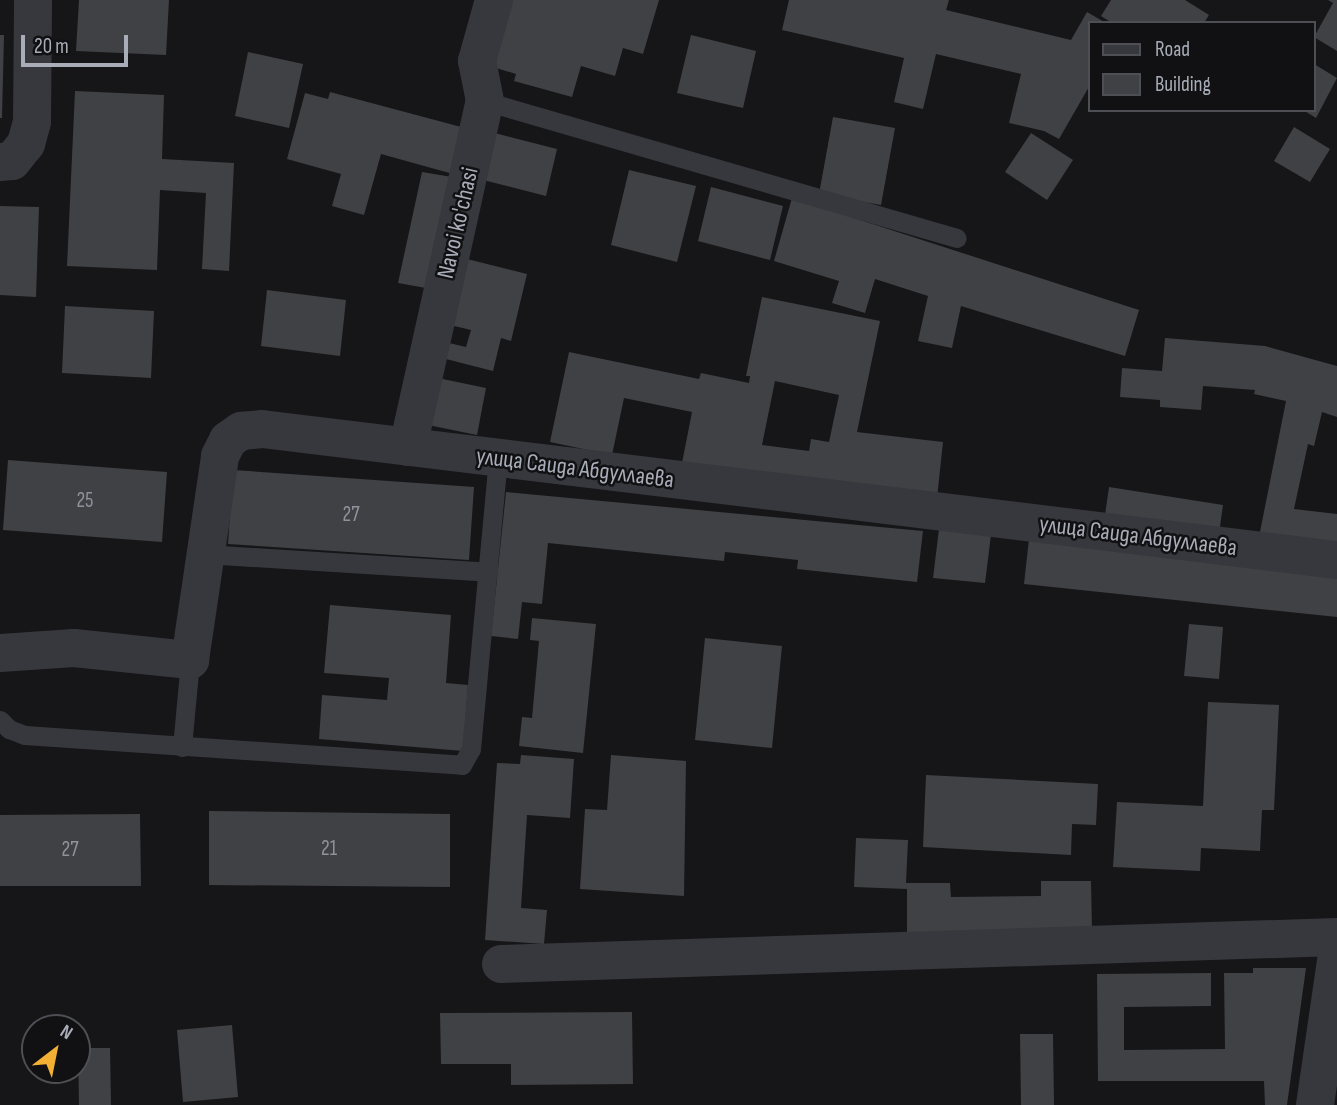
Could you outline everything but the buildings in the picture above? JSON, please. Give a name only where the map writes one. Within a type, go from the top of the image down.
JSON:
[{"type":"street","points":[[0,162],[12,161],[26,145],[32,122],[33,0]]},
{"type":"street","name":"Navoi ko'chasi","points":[[408,447],[485,101],[477,61],[494,0]]},
{"type":"street","name":"улица Саида Абдуллаева","points":[[190,660],[220,456],[228,440],[241,431],[262,429],[1337,560]]},
{"type":"street","points":[[0,659],[74,648],[190,660]]},
{"type":"street","points":[[501,964],[1337,937]]},
{"type":"street","points":[[1315,1105],[1337,954]]},
{"type":"lane","points":[[485,101],[956,238]]},
{"type":"lane","points":[[0,720],[9,729],[25,735],[462,765],[471,749],[498,458]]},
{"type":"lane","points":[[205,555],[488,572]]},
{"type":"lane","points":[[182,747],[190,660]]}]
